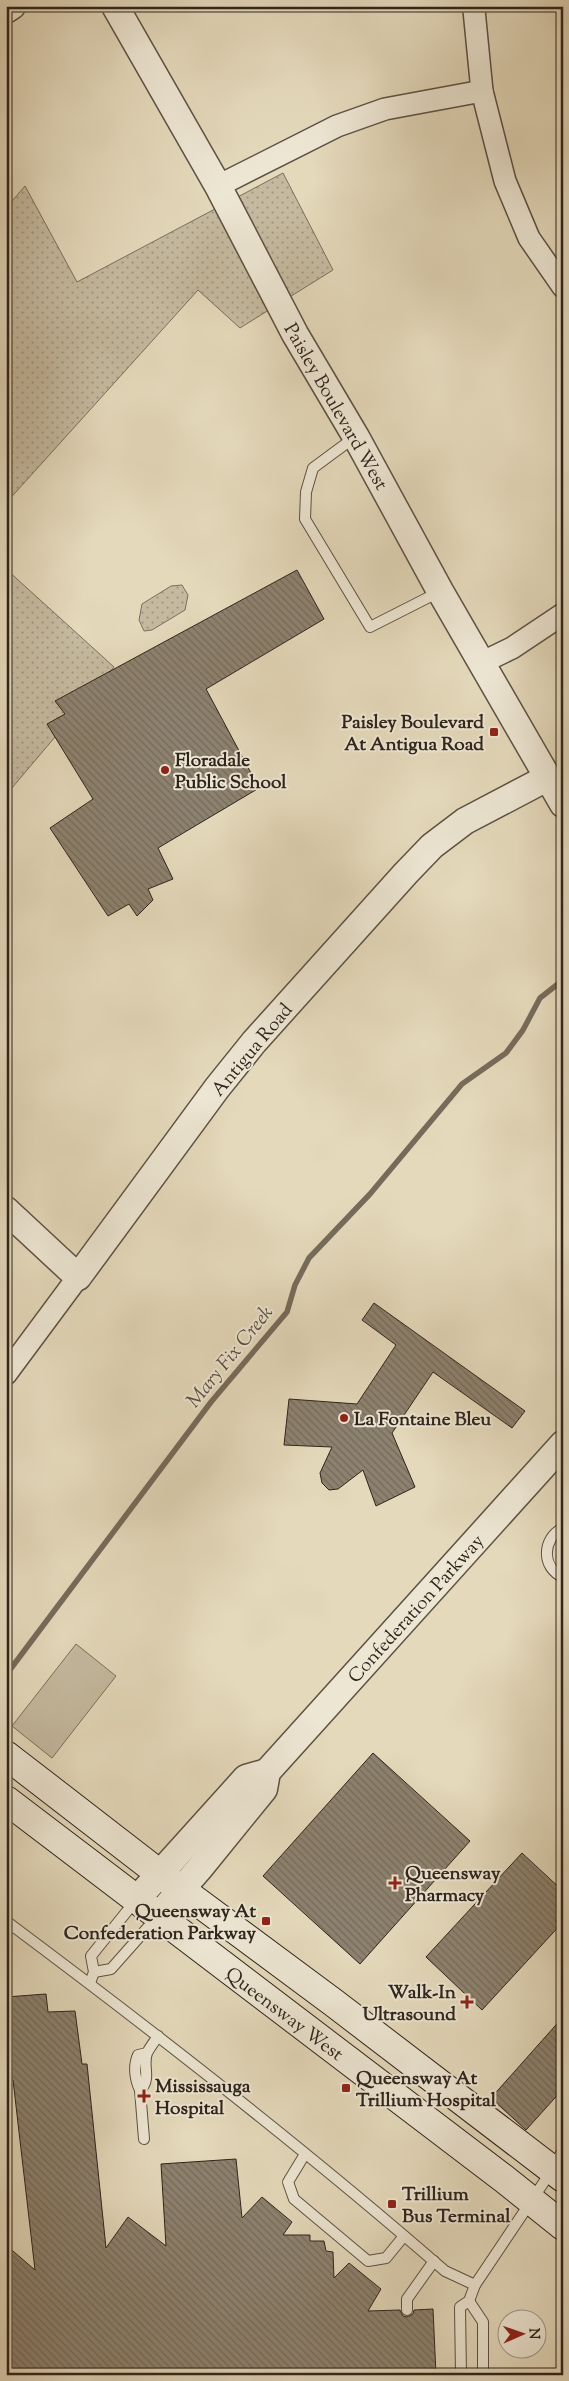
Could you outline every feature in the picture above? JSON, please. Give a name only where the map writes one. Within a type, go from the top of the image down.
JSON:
[{"type":"main road","name":"Queensway West","points":[[6,1755],[171,1881],[559,2166]]},
{"type":"main road","name":"Queensway West","points":[[6,1800],[563,2226]]},
{"type":"street","points":[[6,10],[12,6]]},
{"type":"street","name":"Paisley Boulevard West","points":[[115,6],[218,186],[294,334],[356,437],[440,591],[563,804]]},
{"type":"street","points":[[472,6],[474,10],[482,91],[505,181],[529,238],[563,287]]},
{"type":"street","points":[[218,186],[337,126],[377,112],[482,91]]},
{"type":"street","points":[[481,663],[512,648],[563,614]]},
{"type":"street","name":"Antigua Road","points":[[6,1374],[217,1088],[254,1042],[406,873],[432,846],[465,821],[547,778]]},
{"type":"street","points":[[6,1210],[78,1277]]},
{"type":"street","name":"Confederation Parkway","points":[[137,1899],[171,1881],[264,1789],[267,1772],[563,1444]]},
{"type":"street","name":"Confederation Parkway","points":[[158,1915],[171,1881]]},
{"type":"lane","points":[[356,437],[313,468],[306,492],[305,519],[370,628],[440,591]]},
{"type":"lane","points":[[563,1528],[552,1536],[546,1553],[552,1569],[563,1577]]},
{"type":"lane","points":[[90,1983],[94,1972],[92,1956],[137,1899]]},
{"type":"lane","points":[[94,1972],[111,1969],[158,1915]]},
{"type":"lane","points":[[6,1922],[90,1983],[158,2036],[306,2154],[445,2270],[475,2284]]},
{"type":"lane","points":[[144,2139],[140,2090],[136,2082],[136,2060],[138,2055],[147,2053],[158,2036]]},
{"type":"lane","points":[[306,2154],[288,2182],[294,2199],[368,2261],[386,2258],[404,2236]]},
{"type":"lane","points":[[461,2375],[460,2307],[469,2301],[475,2284],[531,2201],[559,2166]]},
{"type":"lane","points":[[407,2310],[407,2299],[434,2261]]},
{"type":"lane","points":[[469,2301],[483,2322],[483,2375]]},
{"type":"shaded area","points":[[283,173],[333,270],[240,328],[198,290],[6,503],[6,208],[25,186],[77,282]]},
{"type":"shaded area","points":[[6,569],[114,667],[6,795]]},
{"type":"shaded area","points":[[182,585],[188,595],[185,610],[152,630],[144,631],[139,620],[142,604],[171,586]]},
{"type":"shaded area","points":[[76,1644],[116,1676],[52,1758],[12,1726]]},
{"type":"building","points":[[297,570],[324,619],[206,689],[259,788],[158,848],[173,879],[148,889],[153,900],[137,916],[129,904],[108,916],[50,828],[93,799],[47,724],[65,714],[55,701]]},
{"type":"building","name":"La Fontaine Bleu","points":[[374,1303],[525,1411],[512,1428],[433,1372],[392,1433],[415,1487],[376,1506],[363,1470],[338,1489],[329,1490],[322,1483],[320,1473],[332,1447],[284,1445],[289,1399],[357,1404],[396,1345],[362,1320]]},
{"type":"building","points":[[373,1753],[470,1841],[360,1964],[263,1876]]},
{"type":"building","points":[[522,1853],[563,1891],[563,1922],[482,2010],[426,1957]]},
{"type":"building","points":[[46,1994],[48,2012],[75,2011],[82,2064],[87,2064],[106,2248],[128,2217],[166,2246],[161,2164],[236,2159],[242,2218],[262,2197],[292,2222],[283,2235],[310,2235],[310,2241],[324,2241],[326,2251],[333,2252],[334,2278],[349,2263],[381,2289],[368,2311],[400,2310],[403,2316],[407,2317],[413,2314],[414,2310],[433,2309],[436,2375],[6,2375],[6,2245],[35,2270],[13,2080],[6,2081],[6,1997]]},
{"type":"building","points":[[563,2017],[563,2089],[526,2130],[491,2098]]},
{"type":"waterway","name":"Mary Fix Creek","points":[[6,1675],[211,1402],[287,1312],[295,1285],[309,1258],[370,1194],[462,1084],[506,1053],[523,1030],[540,998],[563,980]]},
{"type":"place","name":"Paisley Boulevard At Antigua Road","points":[[494,732]]},
{"type":"place","name":"Floradale Public School","points":[[165,770]]},
{"type":"place","name":"La Fontaine Bleu","points":[[344,1418]]},
{"type":"place","name":"Queensway Pharmacy","points":[[395,1883]]},
{"type":"place","name":"Queensway At Confederation Parkway","points":[[266,1921]]},
{"type":"place","name":"Walk-In Ultrasound","points":[[467,2002]]},
{"type":"place","name":"Queensway At Trillium Hospital","points":[[346,2088]]},
{"type":"place","name":"Mississauga Hospital","points":[[144,2096]]},
{"type":"place","name":"Trillium Bus Terminal","points":[[392,2204]]}]
